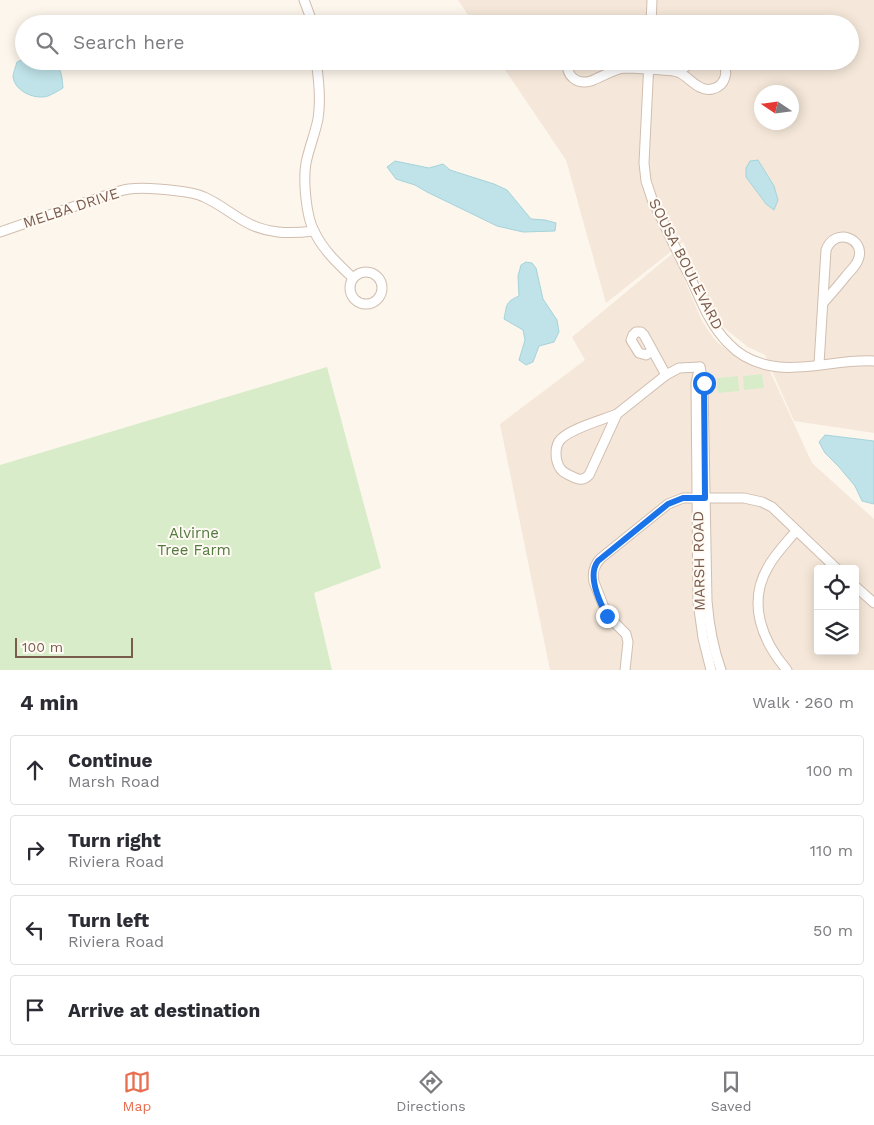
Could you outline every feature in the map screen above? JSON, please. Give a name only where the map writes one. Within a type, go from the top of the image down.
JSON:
[{"type":"street","points":[[304,0],[310,15]]},
{"type":"street","points":[[651,15],[652,0]]},
{"type":"street","points":[[317,70],[318,118],[306,164],[307,202],[314,231],[333,259],[353,278]]},
{"type":"street","points":[[568,70],[570,76],[585,83],[618,70]]},
{"type":"street","name":"SOUSA BOULEVARD","points":[[649,70],[644,163],[646,181],[652,199],[716,329],[739,353],[751,359],[777,366],[800,367],[859,360],[874,361]]},
{"type":"street","points":[[668,70],[678,72],[700,87],[712,89],[724,80],[726,70]]},
{"type":"street","name":"MELBA DRIVE","points":[[0,232],[110,194],[138,188],[157,188],[194,193],[220,204],[252,225],[269,231],[287,233],[314,231]]},
{"type":"street","points":[[819,364],[826,250],[828,245],[837,238],[843,237],[853,240],[859,250],[858,261],[823,303]]},
{"type":"street","points":[[617,414],[590,475],[584,479],[577,479],[562,471],[558,464],[556,452],[559,440],[575,430],[617,414],[666,375],[652,351]]},
{"type":"street","name":"MARSH ROAD","points":[[666,375],[679,368],[700,367],[696,383],[708,620],[721,670]]},
{"type":"street","points":[[625,670],[628,642],[626,634],[610,620],[604,610],[593,577],[595,564],[668,504],[683,498],[744,498],[762,502],[772,507],[833,565]]},
{"type":"street","name":"MARSH ROAD","points":[[701,498],[698,602],[703,638],[711,670]]},
{"type":"street","points":[[787,670],[765,637],[758,614],[758,604],[759,592],[766,569],[796,531]]},
{"type":"street","points":[[859,590],[874,603]]},
{"type":"shaded area","points":[[458,0],[874,0],[874,433],[794,421],[765,355],[748,347],[723,327],[713,310],[683,242],[606,303],[566,160],[505,70],[859,70],[859,15],[468,15]]},
{"type":"shaded area","points":[[673,253],[702,321],[710,333],[727,350],[769,369],[812,463],[874,519],[874,670],[550,670],[500,424],[585,360],[572,337]]},
{"type":"green space","name":"Alvirne Tree Farm","points":[[327,367],[381,568],[314,593],[332,670],[0,670],[0,465]]},
{"type":"green space","points":[[762,374],[764,388],[744,390],[743,376]]},
{"type":"green space","points":[[738,376],[739,391],[718,393],[717,378]]},
{"type":"water","points":[[15,69],[60,70],[63,88],[43,97],[32,96],[18,87],[13,77]]},
{"type":"water","points":[[758,160],[774,186],[778,200],[774,210],[766,204],[746,177],[746,168],[750,161]]},
{"type":"water","points":[[395,161],[429,168],[443,164],[450,170],[494,184],[507,190],[531,219],[556,223],[555,231],[523,232],[497,226],[415,185],[396,179],[387,167]]},
{"type":"water","points":[[526,262],[532,263],[536,268],[543,299],[557,320],[559,332],[554,342],[539,346],[533,362],[526,365],[519,360],[525,340],[523,330],[504,319],[507,304],[519,296],[518,276],[521,265]]},
{"type":"water","points":[[825,435],[874,441],[874,504],[862,501],[855,486],[825,453],[819,442]]},
{"type":"route","points":[[607,616],[594,582],[595,564],[668,504],[683,498],[705,498],[704,383]]}]
